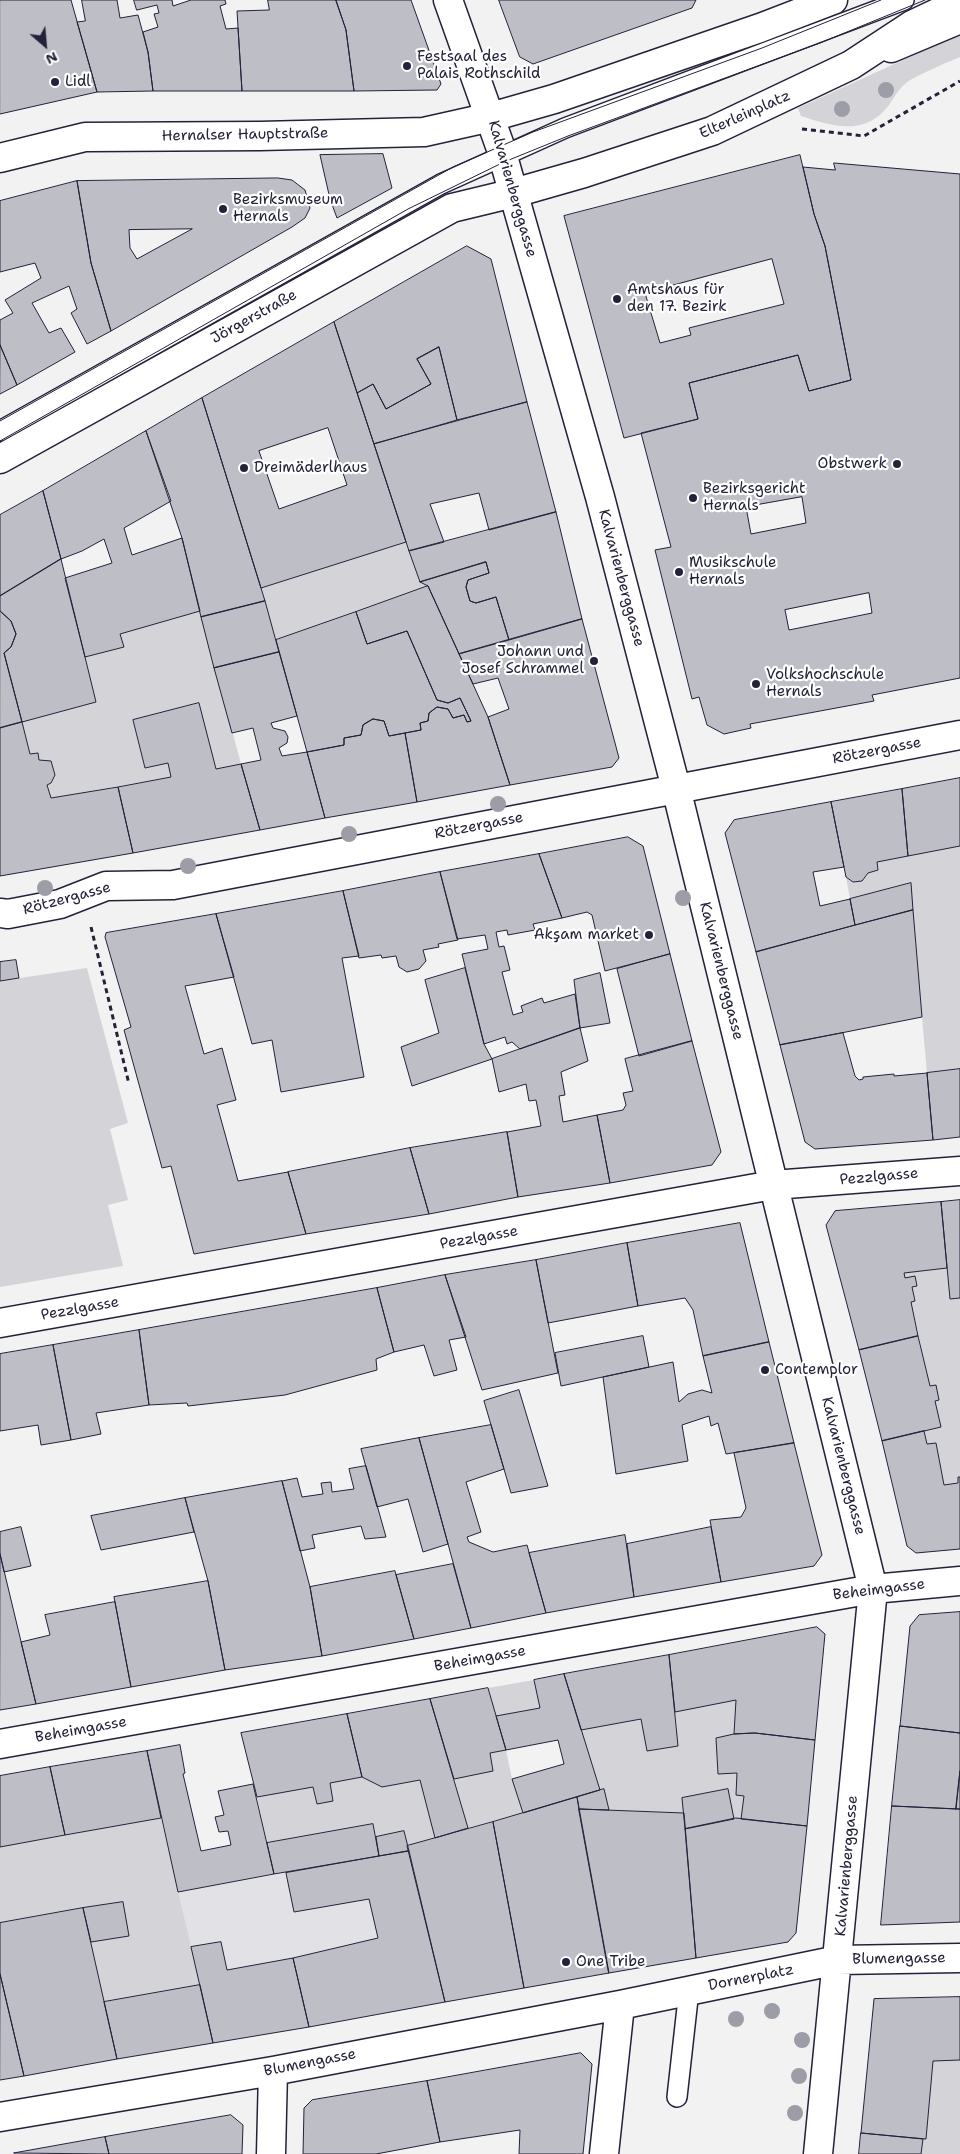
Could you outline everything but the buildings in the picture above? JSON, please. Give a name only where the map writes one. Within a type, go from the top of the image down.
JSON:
[{"type":"street","name":"Kalvarienberggasse","points":[[448,0],[491,117],[600,497],[676,788],[873,1588],[838,1960]]},
{"type":"street","points":[[491,117],[582,90],[834,0]]},
{"type":"street","name":"Elterleinplatz","points":[[514,193],[584,174],[712,131],[851,65],[912,25],[960,2]]},
{"type":"street","points":[[851,65],[960,19]]},
{"type":"street","name":"Hernalser Hauptstraße","points":[[0,158],[84,137],[260,136],[424,132],[491,117]]},
{"type":"street","name":"Jörgerstraße","points":[[0,459],[452,208],[514,193]]},
{"type":"street","name":"Rötzergasse","points":[[0,913],[8,914],[60,904],[106,886],[173,885],[960,735]]},
{"type":"street","name":"Pezzlgasse","points":[[0,1323],[773,1185],[960,1170]]},
{"type":"street","name":"Beheimgasse","points":[[0,1744],[873,1588],[960,1581]]},
{"type":"street","name":"Blumengasse","points":[[838,1960],[960,1958]]},
{"type":"street","points":[[818,2154],[838,1960]]},
{"type":"street","name":"Dornerplatz","points":[[620,2005],[838,1960]]},
{"type":"street","points":[[604,2154],[620,2005]]},
{"type":"street","name":"Blumengasse","points":[[0,2117],[273,2071],[620,2005]]},
{"type":"street","points":[[270,2154],[273,2071]]},
{"type":"lane","points":[[0,431],[441,184],[502,155],[566,128],[904,0]]},
{"type":"lane","points":[[677,2097],[688,1990]]},
{"type":"path","points":[[802,129],[864,136],[960,81]]},
{"type":"path","points":[[83,894],[129,1084]]},
{"type":"shaded area","points":[[960,34],[960,57],[909,81],[899,90],[884,111],[865,124],[854,126],[833,125],[801,116],[798,108]]},
{"type":"shaded area","points":[[406,542],[420,582],[428,586],[276,640],[261,588]]},
{"type":"shaded area","points":[[200,611],[241,764],[216,769],[198,703],[133,721],[145,768],[168,763],[171,777],[51,798],[47,785],[51,783],[55,775],[51,762],[39,760],[37,753],[30,754],[22,722],[96,702],[85,657],[124,647],[120,634]]},
{"type":"shaded area","points":[[960,846],[960,1069],[927,1073],[910,883],[850,899],[846,877],[853,882],[862,881],[868,873],[877,870],[877,862]]},
{"type":"shaded area","points":[[87,968],[128,1123],[110,1129],[128,1200],[108,1205],[123,1266],[0,1287],[0,981]]},
{"type":"shaded area","points":[[947,1268],[950,1299],[960,1298],[960,1477],[958,1483],[944,1485],[936,1443],[927,1444],[924,1431],[930,1386],[911,1302],[915,1301],[912,1287],[917,1286],[915,1277],[905,1278],[904,1273]]},
{"type":"shaded area","points":[[534,1680],[540,1708],[496,1716],[488,1688]]},
{"type":"shaded area","points":[[736,1700],[734,1734],[716,1738],[718,1774],[737,1773],[736,1794],[744,1796],[741,1819],[684,1813],[609,1810],[604,1790],[600,1790],[581,1730],[641,1719],[647,1751],[678,1746],[675,1712]]},
{"type":"shaded area","points":[[506,1750],[512,1779],[523,1813],[468,1828],[454,1779],[492,1771],[490,1753]]},
{"type":"shaded area","points":[[362,1777],[382,1787],[420,1780],[435,1838],[407,1846],[404,1832],[376,1837],[373,1824],[267,1843],[257,1797],[313,1787],[317,1804],[333,1801],[330,1783]]},
{"type":"shaded area","points":[[161,1818],[200,1985],[104,2002],[91,1942],[129,1936],[83,1908],[0,1923],[0,1847]]},
{"type":"shaded area","points":[[409,1851],[445,2002],[213,2043],[178,1892]]},
{"type":"shaded area","points":[[960,2060],[960,2154],[921,2154],[923,2139],[926,2139],[933,2061]]},
{"type":"tram line","points":[[0,421],[453,167],[533,132],[762,48],[881,0]]},
{"type":"tram line","points":[[0,441],[408,209],[504,162],[568,136],[820,43],[925,0]]},
{"type":"place","name":"Festsaal des Palais Rothschild","points":[[407,66]]},
{"type":"place","name":"Lidl","points":[[55,82]]},
{"type":"place","name":"Bezirksmuseum Hernals","points":[[223,209]]},
{"type":"place","name":"Amtshaus für den 17. Bezirk","points":[[617,299]]},
{"type":"place","name":"Obstwerk","points":[[897,464]]},
{"type":"place","name":"Dreimäderlhaus","points":[[244,468]]},
{"type":"place","name":"Bezirksgericht Hernals","points":[[693,498]]},
{"type":"place","name":"Musikschule Hernals","points":[[679,572]]},
{"type":"place","name":"Johann und Josef Schrammel","points":[[594,661]]},
{"type":"place","name":"Volkshochschule Hernals","points":[[756,684]]},
{"type":"place","name":"Akşam market","points":[[649,935]]},
{"type":"place","name":"Contemplor","points":[[765,1370]]},
{"type":"place","name":"One Tribe","points":[[566,1962]]}]
